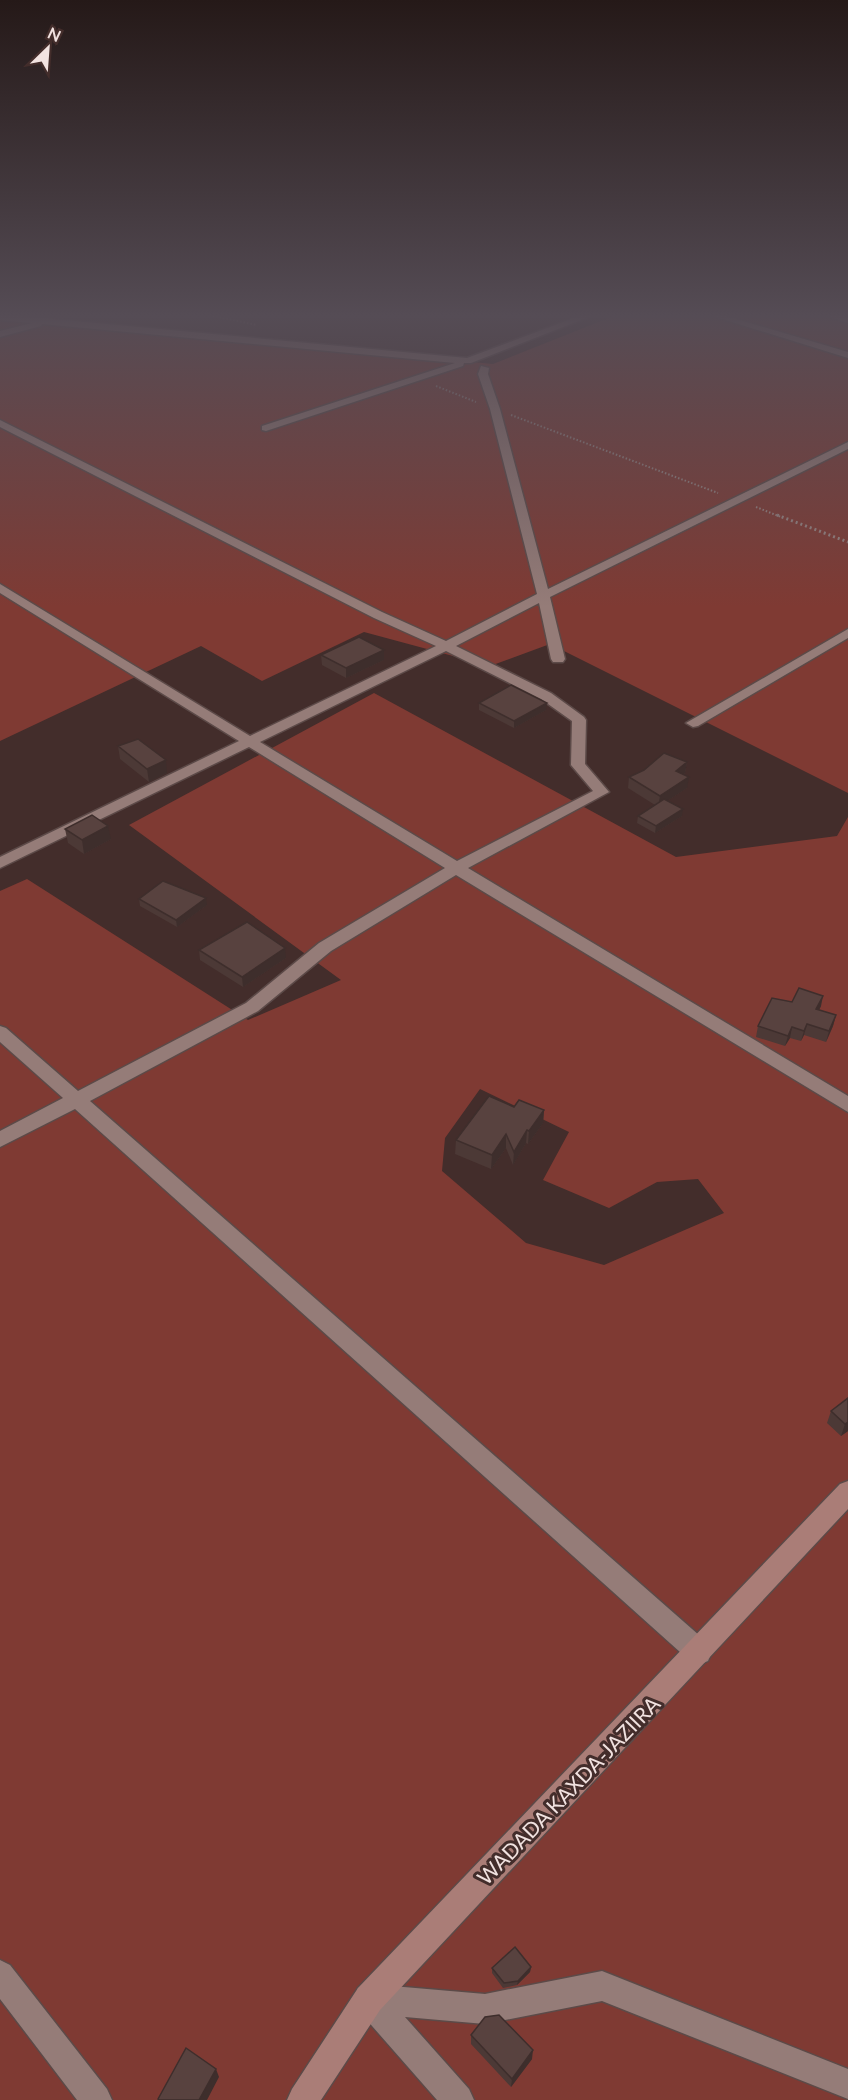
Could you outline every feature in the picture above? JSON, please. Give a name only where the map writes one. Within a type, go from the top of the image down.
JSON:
[{"type":"street","points":[[266,428],[317,411]]},
{"type":"street","points":[[496,411],[558,659]]},
{"type":"street","points":[[0,423],[378,615],[447,646],[546,696],[579,720],[578,765],[607,788],[456,868],[325,946],[252,1007],[0,1140]]},
{"type":"street","points":[[0,863],[447,646],[848,445]]},
{"type":"street","points":[[0,588],[249,742],[848,1105]]},
{"type":"street","points":[[693,723],[848,633]]},
{"type":"street","points":[[0,1032],[699,1652]]},
{"type":"street","name":"WADADA KAXDA-JAZIIRA","points":[[303,2100],[369,1999],[699,1652],[848,1491]]},
{"type":"street","points":[[0,1975],[96,2100]]},
{"type":"street","points":[[369,1999],[485,2009],[602,1986],[848,2084]]},
{"type":"street","points":[[369,1999],[458,2100]]},
{"type":"path","points":[[500,411],[848,542]]},
{"type":"shaded area","points":[[0,411],[848,411],[848,793],[550,644],[490,666],[364,632],[262,681],[201,646],[0,741]]},
{"type":"shaded area","points":[[374,693],[676,857],[837,836],[848,817],[848,2100],[0,2100],[0,891],[27,879],[248,1020],[341,980],[129,825]],"holes":[[[480,1089],[569,1132],[543,1180],[609,1208],[657,1182],[698,1179],[724,1213],[604,1265],[526,1243],[442,1171],[445,1138]]]},
{"type":"building","points":[[359,637],[384,650],[346,668],[321,655]]},
{"type":"building","points":[[511,685],[547,703],[514,721],[479,703]]},
{"type":"building","points":[[138,739],[166,760],[147,769],[118,746]]},
{"type":"building","points":[[664,753],[687,762],[676,771],[689,777],[660,796],[629,777],[644,770]]},
{"type":"building","points":[[664,799],[683,809],[656,826],[638,816]]},
{"type":"building","points":[[92,815],[108,826],[82,840],[65,829]]},
{"type":"building","points":[[163,881],[206,898],[176,920],[139,899]]},
{"type":"building","points":[[247,922],[285,948],[242,977],[199,950]]},
{"type":"building","points":[[799,988],[823,996],[816,1009],[836,1015],[829,1031],[807,1024],[804,1031],[792,1027],[788,1036],[758,1026],[772,998],[792,1002]]},
{"type":"building","points":[[489,1096],[514,1107],[519,1100],[544,1110],[529,1131],[527,1130],[514,1152],[506,1134],[492,1155],[456,1140]]},
{"type":"building","points":[[848,1398],[848,1422],[845,1424],[831,1411]]},
{"type":"building","points":[[515,1947],[531,1967],[518,1981],[504,1983],[492,1968]]},
{"type":"building","points":[[499,2015],[533,2050],[512,2079],[471,2035],[485,2017]]},
{"type":"building","points":[[186,2048],[216,2069],[199,2100],[159,2100],[158,2099]]}]
